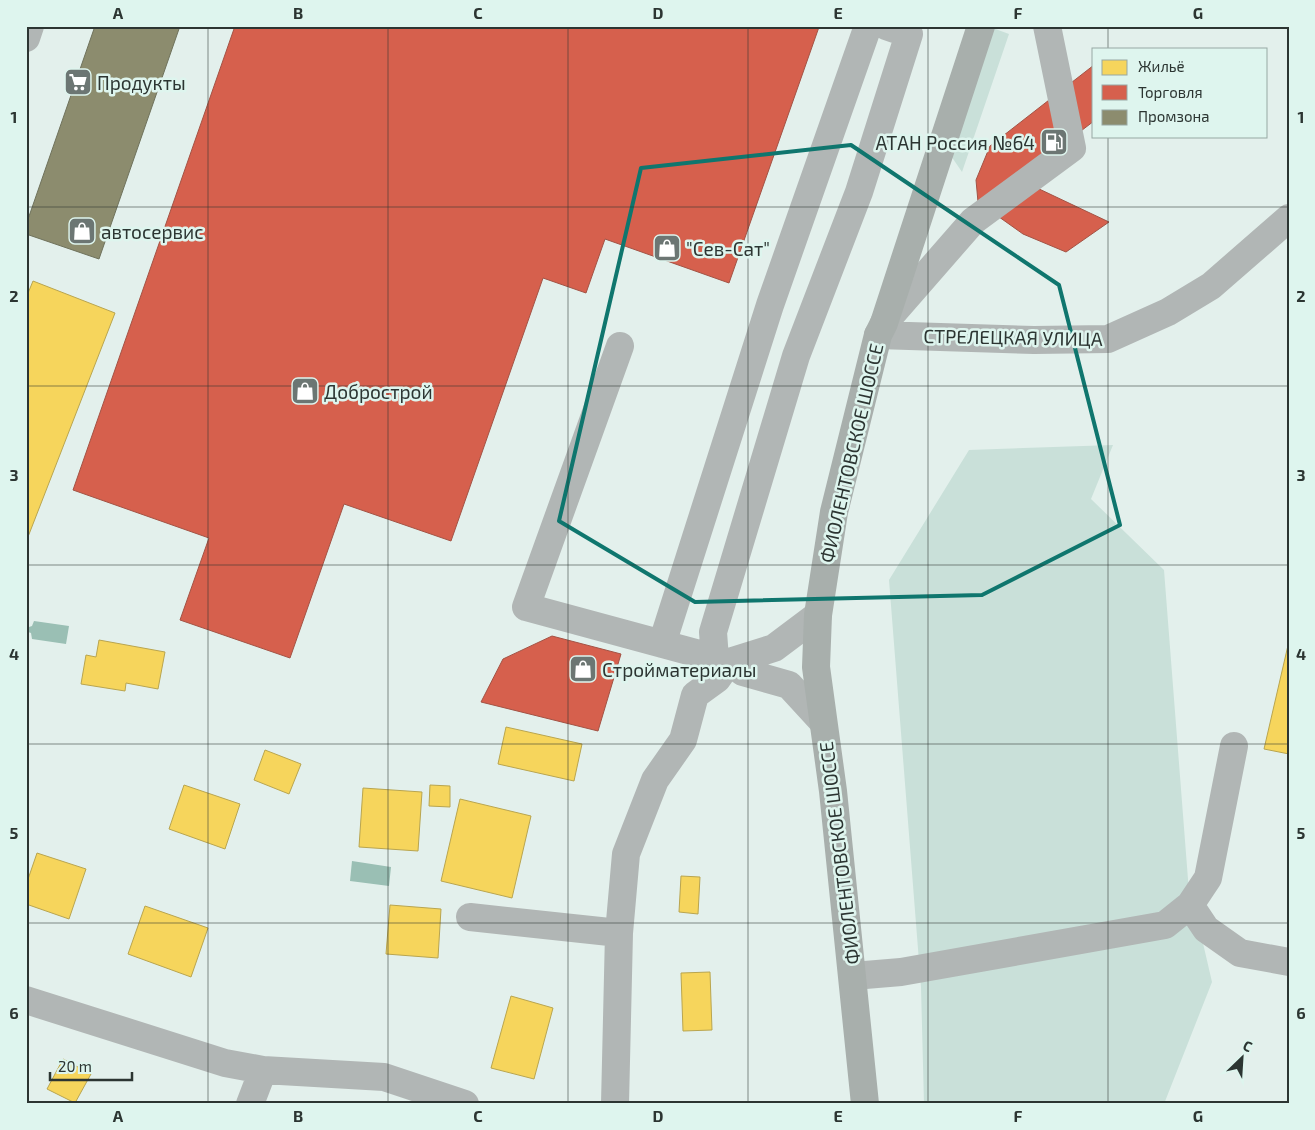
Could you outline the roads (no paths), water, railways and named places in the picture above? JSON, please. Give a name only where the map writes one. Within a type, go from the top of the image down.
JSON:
[{"type":"main road","name":"ФИОЛЕНТОВСКОЕ ШОССЕ","points":[[865,1104],[833,791],[816,667],[818,615],[834,512],[881,329],[981,26]]},
{"type":"street","points":[[26,38],[30,26]]},
{"type":"street","points":[[662,644],[770,305],[868,26]]},
{"type":"street","points":[[615,1104],[619,933],[626,854],[656,780],[683,740],[695,695],[717,678],[722,660],[712,632],[796,356],[859,192],[909,34],[886,26]]},
{"type":"street","points":[[881,329],[973,221],[1072,148],[1047,26]]},
{"type":"street","name":"СТРЕЛЕЦКАЯ УЛИЦА","points":[[881,329],[1034,340],[1108,339],[1168,312],[1211,286],[1289,218]]},
{"type":"street","points":[[620,346],[526,608],[722,660],[743,672],[789,685],[823,722]]},
{"type":"street","points":[[722,660],[774,648],[818,615]]},
{"type":"street","points":[[853,976],[901,972],[1165,925],[1190,905],[1208,878],[1234,746]]},
{"type":"street","points":[[1190,905],[1206,929],[1240,953],[1289,962]]},
{"type":"street","points":[[470,917],[619,933]]},
{"type":"street","points":[[26,1000],[217,1060],[263,1070],[384,1077],[465,1104]]},
{"type":"street","points":[[250,1104],[263,1070]]},
{"type":"place","name":"Продукты","points":[[78,82]]},
{"type":"place","name":"АТАН Россия №64","points":[[1054,142]]},
{"type":"place","name":"автосервис","points":[[82,231]]},
{"type":"place","name":"\"Сев-Сат\"","points":[[667,248]]},
{"type":"place","name":"Добрострой","points":[[305,391]]},
{"type":"place","name":"Стройматериалы","points":[[583,669]]}]
